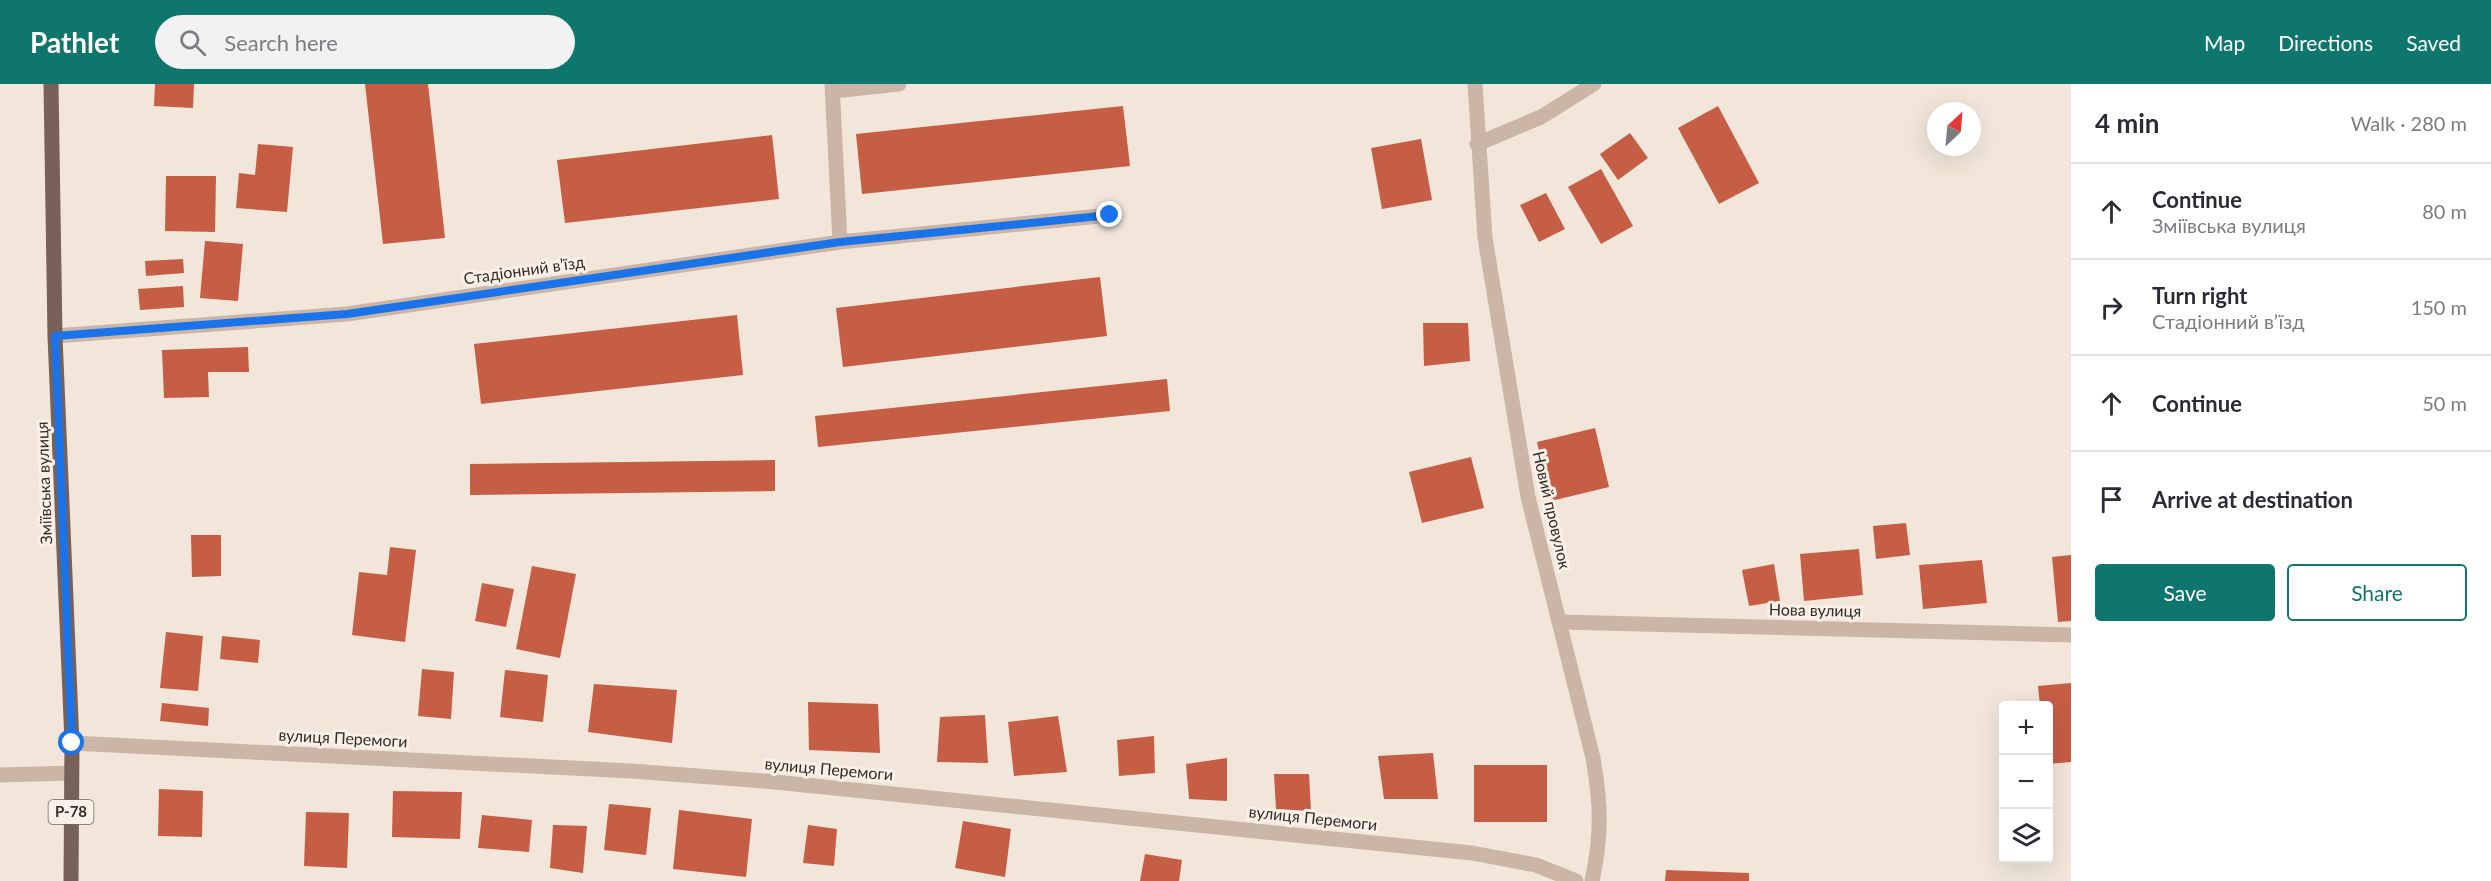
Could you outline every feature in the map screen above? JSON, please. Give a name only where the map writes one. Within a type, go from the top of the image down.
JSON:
[{"type":"main road","name":"Зміївська вулиця","points":[[51,84],[55,336],[72,743],[71,881]]},
{"type":"street","points":[[840,242],[833,87],[899,84]]},
{"type":"street","name":"Новий провулок","points":[[1475,84],[1485,238],[1516,429],[1528,497],[1593,758],[1600,802],[1601,833],[1592,881]]},
{"type":"street","points":[[1478,144],[1541,117],[1594,84]]},
{"type":"street","name":"Стадіонний в’їзд","points":[[55,336],[347,314],[840,242],[1110,215]]},
{"type":"street","name":"Нова вулиця","points":[[1559,622],[2071,635]]},
{"type":"street","name":"вулиця Перемоги","points":[[72,743],[631,771],[872,790],[1472,853],[1536,865],[1576,881]]},
{"type":"street","points":[[0,775],[71,773]]},
{"type":"building","points":[[155,84],[194,84],[193,108],[154,106]]},
{"type":"building","points":[[365,84],[428,84],[445,238],[383,244]]},
{"type":"building","points":[[1123,106],[1130,166],[862,194],[856,134]]},
{"type":"building","points":[[1718,106],[1759,183],[1719,204],[1678,128]]},
{"type":"building","points":[[1630,133],[1648,158],[1618,180],[1600,154]]},
{"type":"building","points":[[772,135],[779,199],[565,223],[557,160]]},
{"type":"building","points":[[1421,139],[1432,200],[1382,209],[1371,148]]},
{"type":"building","points":[[258,144],[293,147],[287,212],[236,208],[239,173],[255,175]]},
{"type":"building","points":[[1601,169],[1633,226],[1601,244],[1568,187]]},
{"type":"building","points":[[166,176],[216,176],[215,232],[165,231]]},
{"type":"building","points":[[1546,193],[1565,229],[1539,242],[1520,205]]},
{"type":"building","points":[[205,241],[243,244],[238,301],[200,298]]},
{"type":"building","points":[[183,259],[184,273],[146,276],[145,261]]},
{"type":"building","points":[[1100,277],[1107,336],[843,367],[836,308]]},
{"type":"building","points":[[183,286],[184,307],[140,310],[138,289]]},
{"type":"building","points":[[737,315],[743,375],[481,404],[474,344]]},
{"type":"building","points":[[1423,323],[1468,323],[1470,361],[1424,366]]},
{"type":"building","points":[[248,347],[249,372],[208,372],[209,397],[164,398],[162,350]]},
{"type":"building","points":[[1167,379],[1170,411],[818,447],[815,416]]},
{"type":"building","points":[[1595,428],[1609,487],[1551,501],[1537,442]]},
{"type":"building","points":[[1471,457],[1484,508],[1422,523],[1409,472]]},
{"type":"building","points":[[775,460],[775,491],[470,495],[470,464]]},
{"type":"building","points":[[1906,523],[1910,555],[1876,559],[1873,526]]},
{"type":"building","points":[[191,535],[221,535],[221,576],[192,577]]},
{"type":"building","points":[[390,547],[416,550],[405,642],[352,635],[359,572],[387,575]]},
{"type":"building","points":[[1859,549],[1863,595],[1804,601],[1800,554]]},
{"type":"building","points":[[2071,555],[2071,621],[2058,622],[2052,557]]},
{"type":"building","points":[[1982,560],[1987,603],[1923,609],[1919,565]]},
{"type":"building","points":[[1774,564],[1780,601],[1749,606],[1742,570]]},
{"type":"building","points":[[532,566],[576,574],[560,658],[516,649]]},
{"type":"building","points":[[482,583],[514,589],[506,627],[475,621]]},
{"type":"building","points":[[166,632],[203,636],[198,691],[160,688]]},
{"type":"building","points":[[222,636],[260,640],[258,663],[220,659]]},
{"type":"building","points":[[422,669],[454,672],[451,719],[418,716]]},
{"type":"building","points":[[505,670],[548,675],[543,722],[500,717]]},
{"type":"building","points":[[2071,683],[2071,762],[2053,764],[2053,701],[2040,701],[2038,686]]},
{"type":"building","points":[[594,684],[677,690],[672,743],[588,732]]},
{"type":"building","points":[[808,702],[878,704],[880,753],[809,750]]},
{"type":"building","points":[[162,703],[209,708],[208,726],[160,721]]},
{"type":"building","points":[[985,715],[988,763],[937,762],[940,717]]},
{"type":"building","points":[[1058,716],[1067,772],[1014,776],[1008,722]]},
{"type":"building","points":[[1154,736],[1155,773],[1119,776],[1117,740]]},
{"type":"building","points":[[1433,753],[1438,799],[1384,799],[1378,756]]},
{"type":"building","points":[[1227,758],[1227,801],[1189,799],[1186,764]]},
{"type":"building","points":[[1474,765],[1547,765],[1547,822],[1474,822]]},
{"type":"building","points":[[1274,774],[1309,774],[1311,811],[1276,809]]},
{"type":"building","points":[[159,789],[203,791],[202,837],[158,836]]},
{"type":"building","points":[[393,791],[462,792],[460,839],[392,837]]},
{"type":"building","points":[[609,804],[651,808],[646,855],[604,850]]},
{"type":"building","points":[[679,810],[752,819],[746,877],[673,869]]},
{"type":"building","points":[[306,812],[349,813],[347,868],[304,866]]},
{"type":"building","points":[[482,815],[532,820],[529,852],[478,848]]},
{"type":"building","points":[[963,821],[1011,829],[1005,877],[955,868]]},
{"type":"building","points":[[553,825],[587,826],[583,873],[550,868]]},
{"type":"building","points":[[808,825],[837,829],[834,866],[803,863]]},
{"type":"building","points":[[1145,854],[1182,860],[1179,881],[1140,881]]},
{"type":"building","points":[[1666,870],[1749,873],[1749,881],[1665,881]]},
{"type":"route","points":[[72,743],[55,336],[347,314],[840,242],[1110,215]]}]
